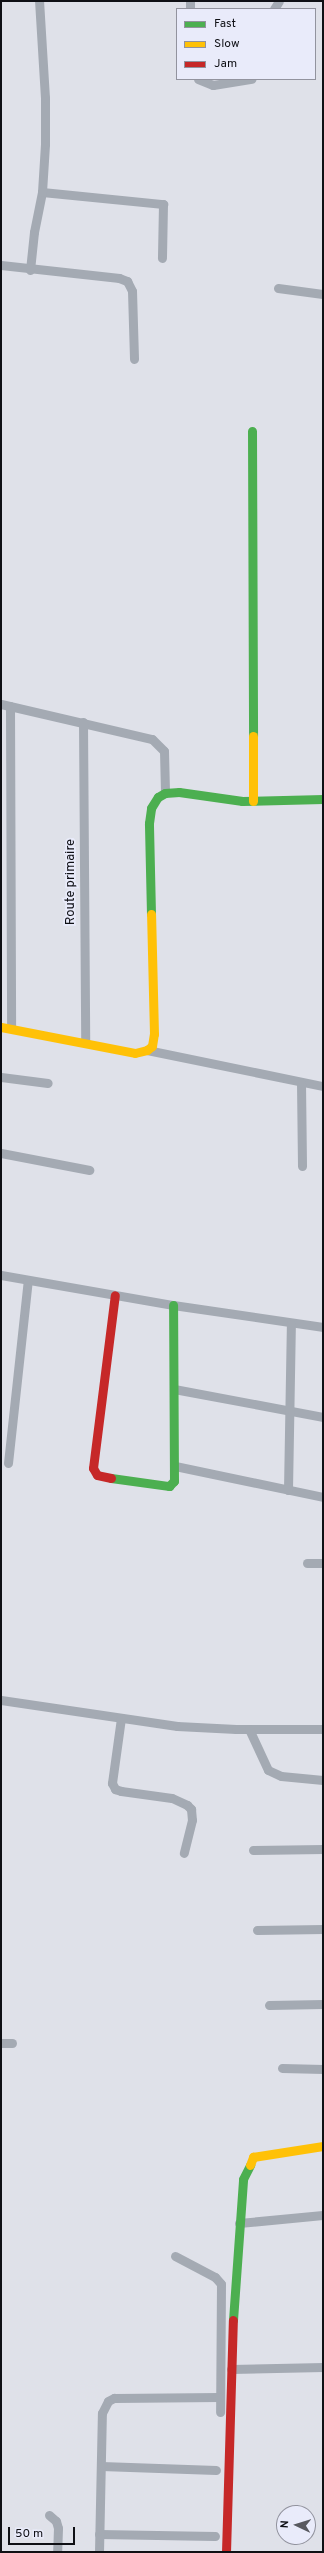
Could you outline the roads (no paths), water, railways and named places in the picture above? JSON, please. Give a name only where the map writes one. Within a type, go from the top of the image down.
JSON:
[{"type":"street","points":[[30,270],[34,232],[42,192],[45,98],[39,1]]},
{"type":"street","points":[[200,80],[213,85],[246,80]]},
{"type":"street","points":[[42,192],[163,204],[162,258]]},
{"type":"street","points":[[1,265],[30,270],[105,276],[127,281],[132,291],[134,359]]},
{"type":"street","points":[[278,288],[323,294]]},
{"type":"street","points":[[252,431],[253,801]]},
{"type":"street","points":[[11,1028],[5,705],[145,735],[157,742],[164,751],[165,793]]},
{"type":"street","name":"Route primaire","points":[[83,722],[85,1042]]},
{"type":"street","points":[[1,1026],[135,1053],[147,1050],[152,1046],[154,1034],[149,823],[150,808],[158,797],[165,793],[179,792],[253,801],[323,799]]},
{"type":"street","points":[[147,1050],[301,1083],[323,1086]]},
{"type":"street","points":[[1,1077],[48,1082]]},
{"type":"street","points":[[301,1083],[302,1166]]},
{"type":"street","points":[[1,1153],[89,1170]]},
{"type":"street","points":[[1,1275],[173,1305],[291,1324],[323,1327]]},
{"type":"street","points":[[8,1463],[28,1280]]},
{"type":"street","points":[[115,1295],[94,1472],[102,1477],[169,1486],[174,1481],[173,1305]]},
{"type":"street","points":[[288,1490],[291,1324]]},
{"type":"street","points":[[174,1388],[290,1412],[323,1417]]},
{"type":"street","points":[[175,1466],[323,1497]]},
{"type":"street","points":[[307,1563],[323,1563]]},
{"type":"street","points":[[1,1700],[177,1726],[249,1729],[323,1729]]},
{"type":"street","points":[[121,1718],[112,1783],[115,1789],[121,1791],[172,1798],[187,1805],[191,1809],[192,1820],[184,1853]]},
{"type":"street","points":[[249,1729],[268,1770],[281,1776],[323,1780]]},
{"type":"street","points":[[253,1850],[323,1849]]},
{"type":"street","points":[[257,1930],[323,1929]]},
{"type":"street","points":[[269,2005],[323,2004]]},
{"type":"street","points":[[1,2043],[12,2043]]},
{"type":"street","points":[[282,2068],[323,2069]]},
{"type":"street","points":[[226,2552],[231,2368],[243,2179],[253,2157],[269,2153],[323,2146]]},
{"type":"street","points":[[239,2224],[323,2215]]},
{"type":"street","points":[[175,2256],[215,2277],[221,2284],[220,2412]]},
{"type":"street","points":[[231,2368],[323,2367]]},
{"type":"street","points":[[99,2552],[102,2413],[108,2401],[120,2398],[219,2397]]},
{"type":"street","points":[[101,2466],[216,2470]]},
{"type":"street","points":[[49,2515],[56,2521],[58,2528],[57,2552]]},
{"type":"street","points":[[99,2534],[215,2536]]}]
